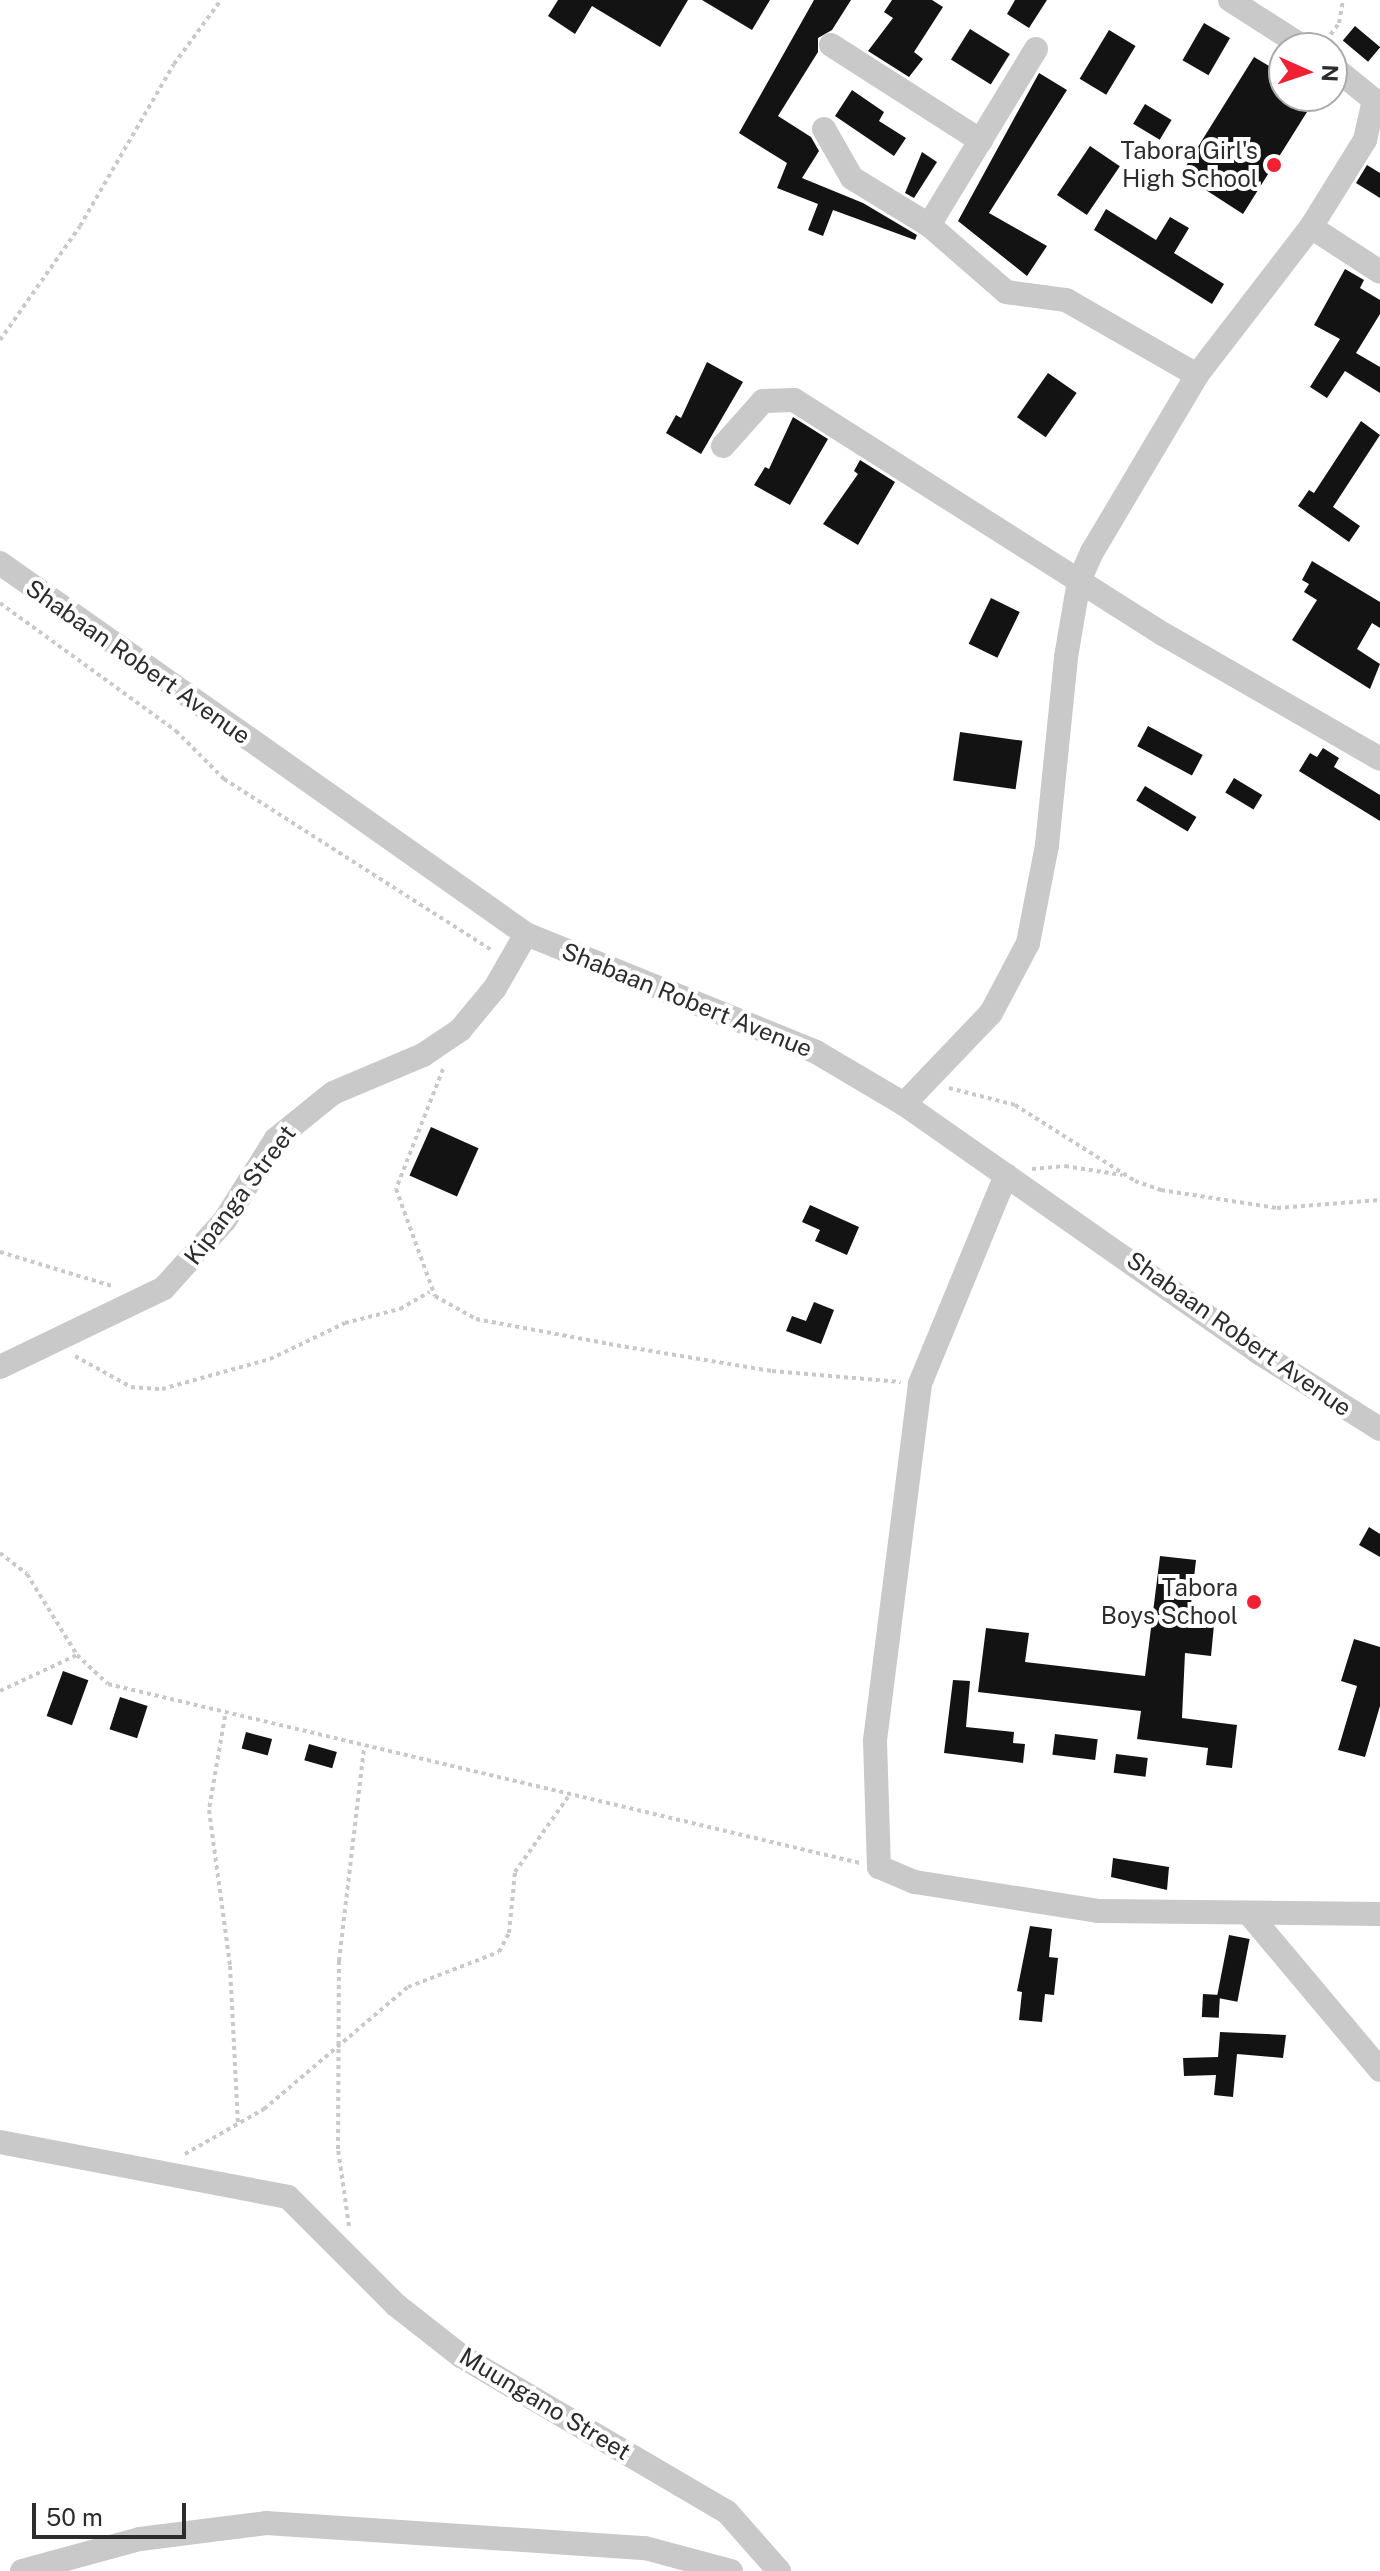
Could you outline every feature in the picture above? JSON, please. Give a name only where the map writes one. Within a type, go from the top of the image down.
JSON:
[{"type":"street","points":[[1230,0],[1280,32]]},
{"type":"street","points":[[831,45],[981,141]]},
{"type":"street","points":[[929,225],[1036,49]]},
{"type":"street","points":[[904,1104],[991,1013],[1028,943],[1079,581],[1115,508],[1197,375],[1311,227],[1353,163],[1374,114],[1365,88],[1348,77]]},
{"type":"street","points":[[824,129],[852,178],[929,225],[1006,292],[1066,300],[1197,375]]},
{"type":"street","points":[[1311,227],[1380,272]]},
{"type":"street","points":[[723,446],[763,401],[794,400],[1079,581],[1380,759]]},
{"type":"street","name":"Shabaan Robert Avenue","points":[[0,563],[526,934],[787,1037],[904,1104],[1380,1429]]},
{"type":"street","name":"Kipanga Street","points":[[0,1367],[164,1288],[195,1260],[276,1139],[333,1093],[423,1055],[460,1030],[510,963],[526,934]]},
{"type":"street","points":[[1006,1175],[920,1384],[877,1717],[879,1867],[915,1882],[1098,1911],[1251,1916],[1380,1914]]},
{"type":"street","points":[[1251,1916],[1380,2070]]},
{"type":"street","name":"Muungano Street","points":[[0,2142],[275,2191],[300,2204],[396,2305],[461,2356],[560,2408],[727,2512],[779,2571]]},
{"type":"street","points":[[22,2571],[140,2539],[266,2523],[645,2548],[731,2571]]},
{"type":"path","points":[[0,340],[80,226],[174,64],[221,0]]},
{"type":"path","points":[[1332,32],[1339,23],[1343,0]]},
{"type":"path","points":[[0,603],[176,731],[224,779],[510,963]]},
{"type":"path","points":[[460,1030],[396,1189],[429,1292],[481,1320],[742,1366],[920,1384]]},
{"type":"path","points":[[923,1085],[997,1096],[1044,1119],[1125,1175],[1161,1190],[1249,1207],[1380,1200]]},
{"type":"path","points":[[1006,1175],[1065,1166],[1125,1175]]},
{"type":"path","points":[[0,1252],[139,1299]]},
{"type":"path","points":[[38,1348],[80,1358],[131,1387],[162,1389],[270,1359],[345,1323],[400,1309],[429,1292]]},
{"type":"path","points":[[0,1553],[27,1574],[77,1655],[108,1684],[225,1716],[879,1867]]},
{"type":"path","points":[[0,1691],[77,1655]]},
{"type":"path","points":[[225,1716],[209,1810],[230,1966],[238,2127]]},
{"type":"path","points":[[347,2252],[338,2050],[341,1923],[364,1747]]},
{"type":"path","points":[[155,2171],[238,2127],[338,2050],[408,1987],[499,1952],[509,1933],[515,1872],[569,1796]]},
{"type":"building","points":[[558,0],[688,0],[660,47],[592,6],[575,34],[548,16]]},
{"type":"building","points":[[702,0],[770,0],[752,30]]},
{"type":"building","points":[[814,0],[851,0],[832,30],[818,38],[818,52],[778,116],[811,137],[819,151],[802,178],[863,203],[917,235],[915,240],[833,210],[823,236],[808,230],[818,204],[777,188],[787,163],[739,133]]},
{"type":"building","points":[[892,0],[932,0],[943,7],[914,52],[923,59],[909,77],[868,51],[893,18],[884,12]]},
{"type":"building","points":[[1015,0],[1047,0],[1029,28],[1007,14]]},
{"type":"building","points":[[1204,23],[1230,38],[1208,75],[1182,60]]},
{"type":"building","points":[[1355,26],[1380,48],[1368,62],[1348,45],[1348,34]]},
{"type":"building","points":[[970,29],[1010,54],[991,84],[951,60]]},
{"type":"building","points":[[1109,30],[1136,46],[1106,95],[1080,79]]},
{"type":"building","points":[[1254,57],[1268,65],[1268,112],[1307,112],[1243,214],[1181,174]]},
{"type":"building","points":[[1039,73],[1067,90],[989,213],[1047,246],[1027,276],[958,221]]},
{"type":"building","points":[[852,90],[884,112],[879,121],[906,138],[894,156],[835,116]]},
{"type":"building","points":[[1145,104],[1172,120],[1160,140],[1133,124]]},
{"type":"building","points":[[1090,146],[1120,166],[1087,215],[1057,195]]},
{"type":"building","points":[[922,152],[937,162],[914,198],[905,193]]},
{"type":"building","points":[[1367,165],[1380,173],[1380,198],[1356,183]]},
{"type":"building","points":[[1106,209],[1156,240],[1170,217],[1189,228],[1174,253],[1224,284],[1212,304],[1094,230]]},
{"type":"building","points":[[1345,269],[1364,280],[1360,288],[1380,300],[1380,314],[1356,353],[1380,367],[1380,393],[1345,371],[1327,398],[1310,387],[1340,339],[1314,325]]},
{"type":"building","points":[[707,362],[743,382],[701,454],[666,433],[676,415],[681,418]]},
{"type":"building","points":[[1048,373],[1077,393],[1046,437],[1017,417]]},
{"type":"building","points":[[793,417],[828,439],[790,505],[754,485],[765,467],[769,469]]},
{"type":"building","points":[[1361,421],[1380,435],[1333,507],[1360,526],[1349,542],[1298,506],[1309,490],[1314,493]]},
{"type":"building","points":[[860,460],[895,482],[858,545],[823,524],[858,474],[854,471]]},
{"type":"building","points":[[1312,561],[1380,602],[1380,628],[1372,623],[1357,649],[1380,664],[1370,689],[1292,640],[1317,600],[1304,592],[1309,584],[1302,580]]},
{"type":"building","points":[[991,598],[1020,612],[997,658],[969,644]]},
{"type":"building","points":[[1148,726],[1203,755],[1192,775],[1137,746]]},
{"type":"building","points":[[960,732],[1022,741],[1016,789],[953,781]]},
{"type":"building","points":[[1323,748],[1339,758],[1334,767],[1380,795],[1380,821],[1299,771],[1310,753],[1317,757]]},
{"type":"building","points":[[1234,778],[1262,795],[1254,810],[1225,793]]},
{"type":"building","points":[[1145,786],[1196,817],[1188,831],[1136,801]]},
{"type":"building","points":[[431,1127],[479,1148],[457,1197],[409,1175]]},
{"type":"building","points":[[810,1205],[859,1227],[847,1255],[815,1241],[820,1230],[802,1222]]},
{"type":"building","points":[[814,1302],[834,1310],[821,1344],[786,1331],[792,1316],[806,1321]]},
{"type":"building","points":[[1369,1527],[1380,1534],[1380,1557],[1359,1545]]},
{"type":"building","points":[[1160,1556],[1196,1560],[1189,1622],[1214,1625],[1211,1656],[1185,1653],[1182,1718],[1237,1725],[1232,1768],[1206,1765],[1208,1748],[1137,1739],[1141,1711],[978,1692],[986,1628],[1029,1633],[1025,1662],[1145,1676]]},
{"type":"building","points":[[1354,1639],[1380,1647],[1380,1706],[1365,1757],[1338,1750],[1357,1686],[1341,1681]]},
{"type":"building","points":[[63,1671],[88,1680],[72,1725],[47,1716]]},
{"type":"building","points":[[953,1680],[970,1681],[966,1727],[1014,1732],[1013,1743],[1025,1744],[1023,1763],[944,1753]]},
{"type":"building","points":[[120,1697],[148,1706],[137,1738],[109,1729]]},
{"type":"building","points":[[246,1732],[272,1739],[268,1755],[242,1748]]},
{"type":"building","points":[[1055,1734],[1098,1739],[1095,1760],[1052,1755]]},
{"type":"building","points":[[309,1744],[337,1752],[332,1768],[304,1760]]},
{"type":"building","points":[[1116,1754],[1148,1758],[1145,1777],[1114,1773]]},
{"type":"building","points":[[1113,1858],[1169,1867],[1167,1890],[1111,1877]]},
{"type":"building","points":[[1030,1926],[1052,1929],[1049,1957],[1058,1958],[1054,1995],[1045,1994],[1042,2022],[1019,2020],[1022,1992],[1017,1991]]},
{"type":"building","points":[[1229,1935],[1250,1939],[1237,2002],[1217,1998]]},
{"type":"building","points":[[1203,1994],[1220,1995],[1219,2018],[1202,2017]]},
{"type":"building","points":[[1220,2032],[1286,2035],[1283,2058],[1237,2054],[1233,2097],[1214,2095],[1216,2075],[1184,2076],[1183,2058],[1218,2057]]},
{"type":"place","name":"Tabora Girl's High School","points":[[1274,165]]},
{"type":"place","name":"Tabora Boys School","points":[[1254,1602]]}]
